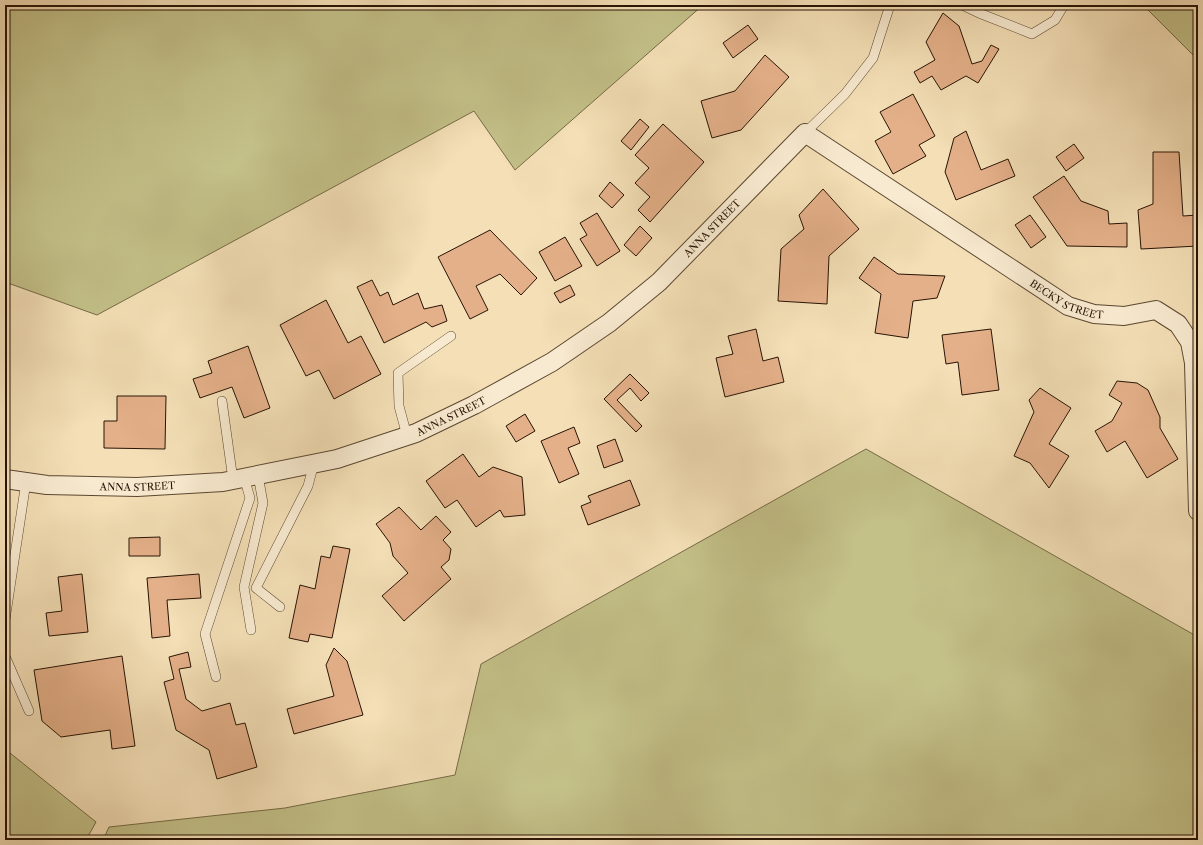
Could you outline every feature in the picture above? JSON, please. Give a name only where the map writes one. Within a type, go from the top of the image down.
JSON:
[{"type":"street","name":"ANNA STREET","points":[[5,479],[47,485],[137,487],[223,482],[337,459],[416,433],[552,362],[609,324],[659,282],[805,133]]},
{"type":"street","name":"BECKY STREET","points":[[805,133],[1068,306],[1094,314],[1124,316],[1156,310],[1178,324],[1190,342],[1194,363],[1198,511]]},
{"type":"lane","points":[[805,133],[845,94],[873,58],[890,5]]},
{"type":"lane","points":[[962,5],[1032,34],[1055,20],[1064,5]]},
{"type":"lane","points":[[407,436],[399,406],[398,373],[451,336]]},
{"type":"lane","points":[[216,677],[204,634],[250,498],[222,401]]},
{"type":"lane","points":[[280,607],[256,588],[308,486],[314,463]]},
{"type":"lane","points":[[245,477],[263,503],[244,587],[251,630]]},
{"type":"lane","points":[[5,620],[26,482]]},
{"type":"lane","points":[[5,656],[29,711]]},
{"type":"shaded area","points":[[5,5],[703,5],[515,170],[474,111],[97,315],[5,282]]},
{"type":"shaded area","points":[[1140,5],[1198,5],[1198,60],[1147,9]]},
{"type":"shaded area","points":[[866,449],[1198,637],[1198,840],[103,840],[109,827],[285,808],[455,775],[481,664]]},
{"type":"shaded area","points":[[5,749],[96,822],[86,840],[14,840],[5,835]]},
{"type":"building","points":[[943,13],[959,26],[972,64],[982,61],[991,45],[999,49],[978,83],[966,76],[941,90],[932,76],[920,83],[914,72],[935,60],[926,42]]},
{"type":"building","points":[[748,25],[758,39],[733,58],[723,43]]},
{"type":"building","points":[[765,55],[789,77],[741,130],[712,138],[701,101],[735,91]]},
{"type":"building","points":[[913,94],[935,136],[919,145],[926,156],[893,174],[875,141],[891,132],[880,112]]},
{"type":"building","points":[[640,119],[649,127],[631,150],[621,141]]},
{"type":"building","points":[[663,124],[704,162],[650,222],[638,210],[650,197],[635,183],[649,168],[635,155]]},
{"type":"building","points":[[966,131],[981,170],[1008,159],[1015,176],[956,200],[945,172],[954,138]]},
{"type":"building","points":[[1074,144],[1084,158],[1066,171],[1056,157]]},
{"type":"building","points":[[1153,152],[1179,152],[1183,216],[1198,215],[1198,246],[1141,249],[1138,210],[1153,204]]},
{"type":"building","points":[[1064,176],[1081,201],[1108,211],[1109,224],[1127,223],[1127,247],[1067,246],[1033,197]]},
{"type":"building","points":[[610,182],[624,195],[612,208],[599,196]]},
{"type":"building","points":[[823,189],[859,229],[829,256],[827,304],[778,301],[781,249],[804,229],[799,215]]},
{"type":"building","points":[[597,213],[620,251],[597,266],[580,239],[587,235],[580,223]]},
{"type":"building","points":[[1030,215],[1046,237],[1031,248],[1015,225]]},
{"type":"building","points":[[640,226],[652,238],[636,256],[624,245]]},
{"type":"building","points":[[490,230],[537,278],[521,295],[500,274],[476,286],[488,310],[470,319],[438,257]]},
{"type":"building","points":[[565,237],[582,266],[555,281],[539,252]]},
{"type":"building","points":[[874,257],[898,274],[945,276],[937,298],[913,301],[908,338],[875,333],[881,294],[859,278]]},
{"type":"building","points":[[372,280],[380,296],[388,292],[393,305],[418,293],[424,309],[442,305],[447,321],[432,327],[426,322],[384,343],[357,287]]},
{"type":"building","points":[[570,285],[575,295],[560,303],[554,293]]},
{"type":"building","points":[[326,300],[348,343],[361,336],[381,374],[334,399],[319,370],[306,376],[280,325]]},
{"type":"building","points":[[756,329],[763,361],[778,357],[784,382],[725,397],[716,358],[733,354],[728,336]]},
{"type":"building","points":[[991,329],[999,390],[962,395],[958,362],[946,364],[942,335]]},
{"type":"building","points":[[248,346],[270,408],[244,418],[232,387],[200,398],[193,379],[212,373],[208,361]]},
{"type":"building","points":[[630,374],[649,393],[641,401],[630,388],[617,400],[642,426],[636,432],[604,399]]},
{"type":"building","points":[[1117,381],[1137,383],[1148,390],[1160,417],[1160,428],[1178,459],[1147,478],[1125,441],[1107,452],[1095,431],[1112,421],[1122,403],[1109,395]]},
{"type":"building","points":[[1040,388],[1071,408],[1049,444],[1069,456],[1049,488],[1030,463],[1014,456],[1034,412],[1029,400]]},
{"type":"building","points":[[117,396],[166,396],[165,449],[104,448],[104,421],[117,421]]},
{"type":"building","points":[[525,414],[535,431],[516,442],[506,426]]},
{"type":"building","points":[[574,427],[580,443],[568,448],[579,474],[559,483],[541,441]]},
{"type":"building","points":[[615,439],[623,461],[604,468],[597,446]]},
{"type":"building","points":[[463,454],[479,477],[493,467],[522,477],[525,515],[504,517],[500,510],[476,527],[457,500],[445,508],[426,481]]},
{"type":"building","points":[[630,480],[640,505],[588,525],[581,506],[591,502],[588,496]]},
{"type":"building","points":[[399,507],[421,530],[436,516],[451,532],[443,540],[451,549],[449,560],[441,567],[451,579],[404,621],[382,596],[408,573],[393,556],[390,543],[376,524]]},
{"type":"building","points":[[160,537],[160,556],[129,556],[129,538]]},
{"type":"building","points":[[333,546],[350,549],[332,638],[310,634],[308,642],[289,638],[300,585],[315,589],[321,556],[330,558]]},
{"type":"building","points":[[82,574],[88,632],[49,636],[46,613],[62,611],[58,577]]},
{"type":"building","points":[[199,574],[201,598],[167,600],[170,636],[152,638],[147,578]]},
{"type":"building","points":[[334,648],[347,661],[363,715],[294,734],[287,709],[334,696],[326,665]]},
{"type":"building","points":[[188,652],[191,667],[179,669],[186,699],[202,711],[230,703],[236,725],[245,723],[257,767],[217,779],[209,750],[176,730],[164,682],[174,679],[169,657]]},
{"type":"building","points":[[122,656],[135,746],[112,749],[110,730],[61,737],[42,721],[34,670]]}]
